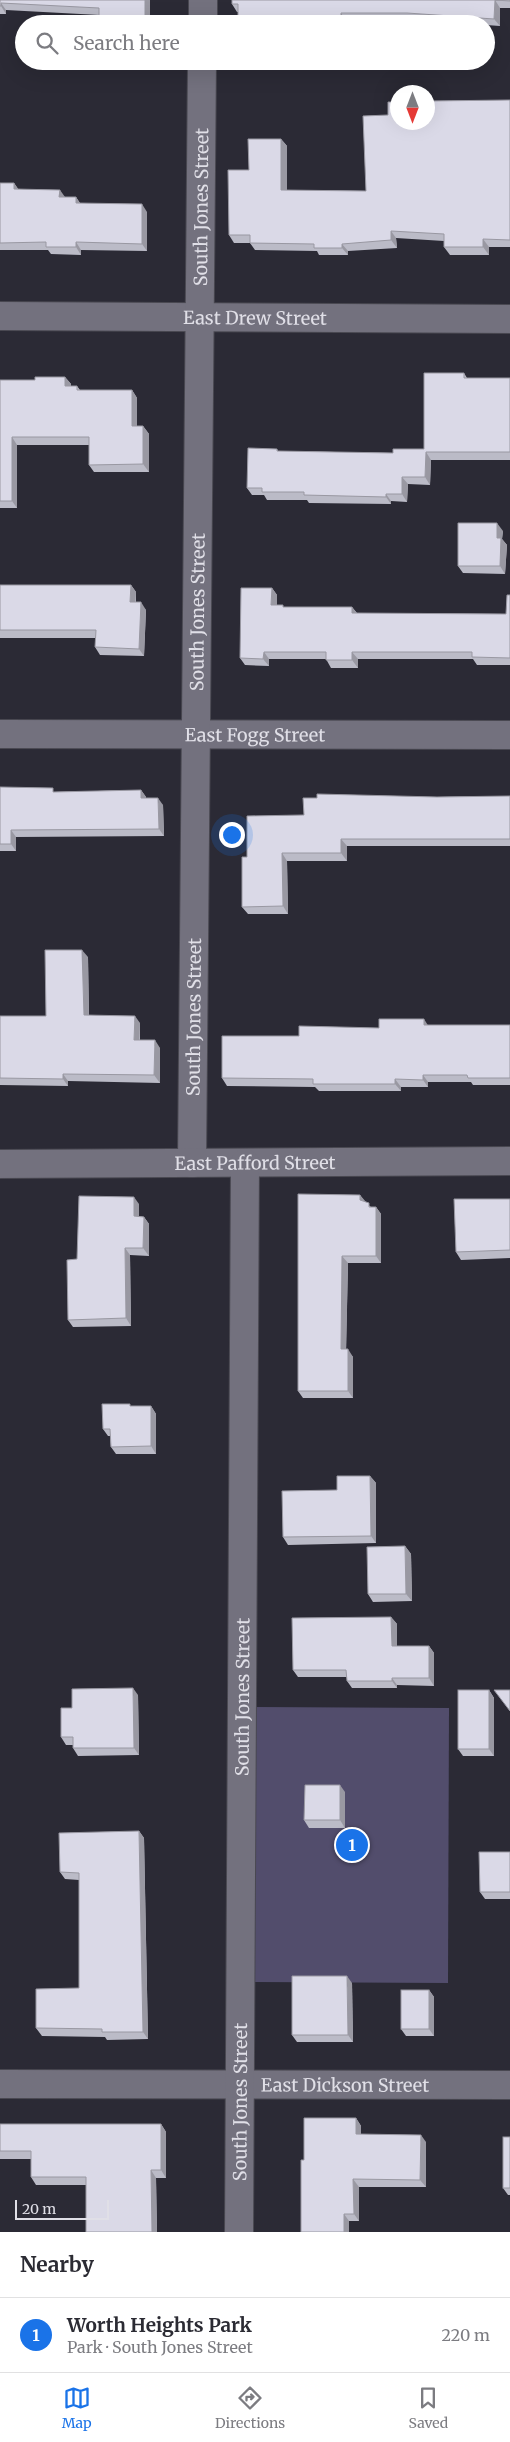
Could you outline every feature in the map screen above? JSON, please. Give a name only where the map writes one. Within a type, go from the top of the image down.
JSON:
[{"type":"street","points":[[203,0],[203,15]]},
{"type":"street","name":"South Jones Street","points":[[192,1163],[202,70]]},
{"type":"street","name":"East Drew Street","points":[[0,316],[510,319]]},
{"type":"street","name":"East Fogg Street","points":[[0,734],[510,735]]},
{"type":"street","name":"East Pafford Street","points":[[0,1164],[510,1161]]},
{"type":"street","name":"South Jones Street","points":[[239,2232],[245,1163]]},
{"type":"street","name":"East Dickson Street","points":[[0,2084],[510,2085]]},
{"type":"shaded area","points":[[255,1707],[449,1708],[448,1983],[254,1982]]},
{"type":"building","points":[[0,0],[145,0],[145,15],[99,15],[99,8],[1,3],[0,6]]},
{"type":"building","points":[[232,0],[495,0],[494,15],[341,13],[341,15],[238,15],[238,4],[232,4]]},
{"type":"building","points":[[510,100],[510,240],[483,239],[483,247],[444,247],[444,234],[391,231],[391,240],[342,244],[342,248],[314,248],[314,244],[250,243],[250,235],[229,235],[228,170],[249,170],[248,139],[281,139],[281,190],[366,191],[363,116],[388,115],[388,102],[390,102],[390,130],[435,130],[435,101]]},
{"type":"building","points":[[0,183],[14,183],[14,189],[60,190],[59,197],[76,197],[76,203],[142,204],[142,244],[76,242],[76,247],[46,247],[46,242],[0,243]]},
{"type":"building","points":[[424,373],[464,373],[464,378],[510,378],[510,452],[426,452],[425,477],[402,477],[402,494],[386,494],[386,497],[304,495],[304,492],[262,492],[262,488],[247,488],[248,448],[277,449],[277,451],[393,453],[393,449],[424,449]]},
{"type":"building","points":[[35,377],[65,377],[65,386],[77,386],[77,390],[132,390],[132,426],[143,426],[143,464],[89,465],[89,437],[12,437],[12,501],[0,501],[0,380],[35,380]]},
{"type":"building","points":[[458,523],[497,523],[497,538],[501,538],[500,566],[458,566]]},
{"type":"building","points":[[0,585],[131,585],[130,602],[141,602],[139,649],[95,647],[96,630],[0,630]]},
{"type":"building","points":[[241,588],[272,588],[271,605],[283,605],[283,607],[352,607],[352,613],[506,614],[507,595],[510,595],[510,658],[472,657],[472,652],[352,652],[352,660],[326,660],[326,652],[264,652],[263,659],[240,658]]},
{"type":"building","points":[[0,787],[53,788],[53,792],[141,790],[141,798],[158,798],[159,829],[11,830],[11,844],[0,844]]},
{"type":"building","points":[[317,794],[437,797],[510,796],[510,839],[341,839],[341,853],[282,853],[283,906],[242,907],[242,857],[247,857],[247,816],[304,815],[303,798],[317,798]]},
{"type":"building","points":[[45,950],[82,950],[84,1015],[135,1016],[134,1040],[155,1040],[154,1075],[63,1074],[63,1079],[0,1078],[0,1016],[46,1016]]},
{"type":"building","points":[[379,1019],[424,1019],[424,1025],[510,1025],[510,1078],[468,1078],[467,1075],[423,1075],[423,1080],[395,1079],[395,1084],[313,1084],[313,1079],[222,1078],[222,1036],[299,1036],[299,1026],[379,1028]]},
{"type":"building","points":[[298,1194],[360,1195],[360,1200],[369,1203],[369,1207],[376,1207],[376,1256],[342,1256],[341,1349],[348,1349],[348,1391],[298,1391]]},
{"type":"building","points":[[79,1196],[134,1197],[134,1216],[144,1217],[143,1248],[125,1248],[126,1318],[68,1320],[67,1260],[77,1259]]},
{"type":"building","points":[[454,1199],[510,1199],[510,1250],[456,1252]]},
{"type":"building","points":[[102,1404],[151,1406],[151,1446],[111,1447],[110,1429],[103,1429]]},
{"type":"building","points":[[337,1476],[370,1476],[371,1536],[283,1537],[282,1491],[337,1490]]},
{"type":"building","points":[[405,1546],[406,1594],[368,1594],[367,1547]]},
{"type":"building","points":[[391,1617],[392,1646],[429,1646],[429,1678],[392,1678],[392,1681],[347,1681],[346,1670],[293,1670],[292,1618]]},
{"type":"building","points":[[133,1688],[134,1748],[73,1748],[73,1737],[61,1737],[61,1708],[72,1708],[72,1689]]},
{"type":"building","points":[[458,1690],[489,1690],[489,1749],[458,1749]]},
{"type":"building","points":[[494,1690],[510,1690],[510,1711]]},
{"type":"building","points":[[305,1785],[340,1785],[340,1820],[304,1820]]},
{"type":"building","points":[[139,1831],[143,2032],[102,2032],[102,2029],[36,2028],[36,1989],[79,1988],[79,1873],[60,1872],[59,1833]]},
{"type":"building","points":[[479,1852],[510,1852],[510,1892],[480,1892]]},
{"type":"building","points":[[292,1976],[347,1976],[348,2035],[292,2035]]},
{"type":"building","points":[[401,1990],[429,1990],[429,2029],[401,2029]]},
{"type":"building","points":[[304,2118],[356,2118],[356,2134],[421,2135],[420,2180],[353,2179],[354,2214],[344,2214],[344,2232],[301,2232],[301,2160],[304,2160]]},
{"type":"building","points":[[0,2124],[161,2124],[161,2170],[151,2170],[152,2232],[86,2232],[86,2177],[31,2177],[31,2151],[0,2151]]},
{"type":"building","points":[[503,2137],[510,2137],[510,2188],[503,2188]]},
{"type":"place","name":"Worth Heights Park","points":[[352,1845]]}]
